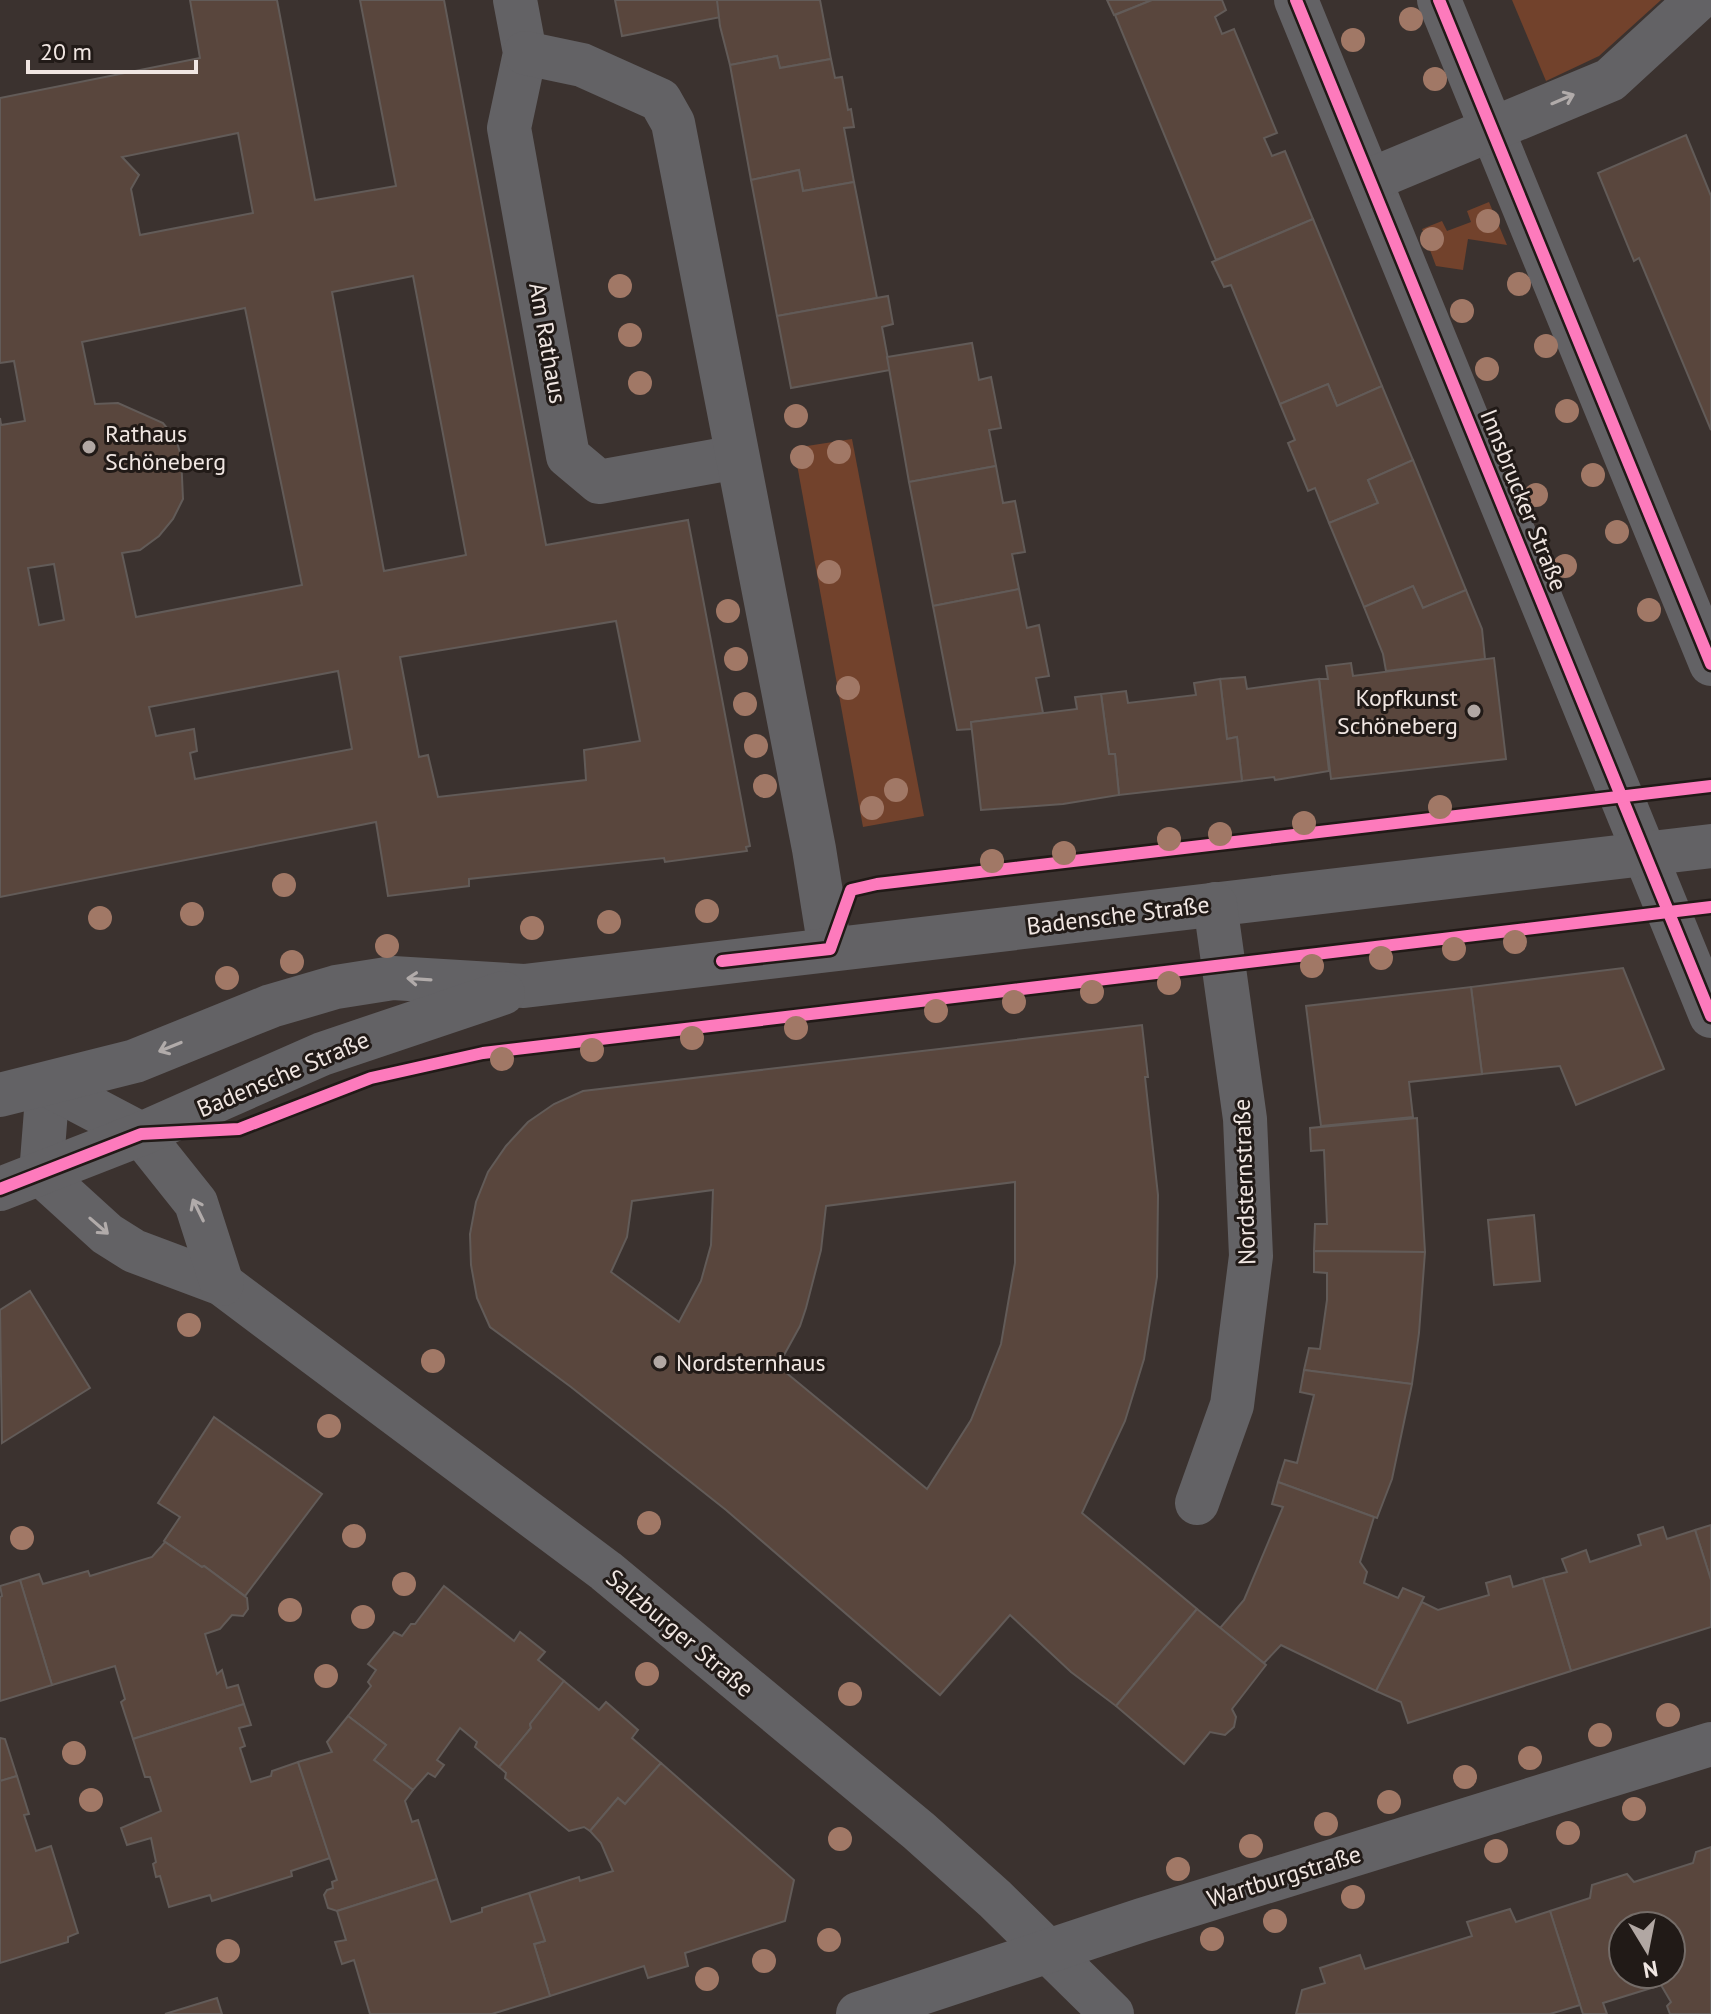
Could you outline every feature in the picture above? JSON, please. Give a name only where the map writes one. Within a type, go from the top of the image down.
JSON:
[{"type":"street","name":"Am Rathaus","points":[[515,0],[525,53],[509,128],[568,456],[599,482],[737,457]]},
{"type":"street","name":"Innsbrucker Straße","points":[[1296,0],[1711,1016]]},
{"type":"street","points":[[1439,0],[1711,664]]},
{"type":"street","points":[[1370,180],[1610,80],[1697,0]]},
{"type":"street","points":[[525,53],[582,65],[660,100],[673,123],[814,849],[830,949]]},
{"type":"street","name":"Badensche Straße","points":[[0,1095],[135,1061],[271,1006],[336,987],[393,978],[524,986],[1711,846]]},
{"type":"street","name":"Nordsternstraße","points":[[1197,1503],[1232,1405],[1251,1256],[1245,1119],[1215,904]]},
{"type":"street","name":"Badensche Straße","points":[[0,1189],[141,1134],[322,1054],[524,986]]},
{"type":"street","points":[[41,1174],[48,1085],[141,1134],[196,1203],[222,1284]]},
{"type":"street","name":"Salzburger Straße","points":[[41,1174],[107,1234],[134,1251],[222,1284],[606,1571],[919,1831],[1112,2014]]},
{"type":"street","name":"Wartburgstraße","points":[[858,2014],[1157,1915],[1711,1744]]},
{"type":"shaded area","points":[[1512,0],[1661,0],[1599,56],[1546,81]]},
{"type":"shaded area","points":[[1489,202],[1507,245],[1468,239],[1463,270],[1436,266],[1422,229],[1442,221],[1447,231],[1471,222],[1467,211]]},
{"type":"shaded area","points":[[852,439],[924,816],[863,827],[794,448]]},
{"type":"building","name":"Rathaus Schöneberg","points":[[190,0],[277,0],[315,200],[396,186],[360,0],[444,0],[546,545],[688,520],[750,846],[746,847],[747,851],[665,862],[664,858],[469,879],[469,886],[388,896],[376,822],[0,897],[0,418],[1,425],[25,421],[14,361],[0,363],[0,98],[200,58]],"holes":[[[238,133],[253,213],[140,235],[131,189],[139,175],[122,157]],[[413,276],[466,555],[384,571],[332,292]],[[245,308],[302,585],[136,617],[122,553],[140,550],[159,536],[173,519],[183,499],[181,456],[176,439],[163,423],[118,403],[95,404],[82,342]],[[54,564],[64,620],[39,625],[28,568]],[[616,621],[640,741],[584,750],[586,780],[438,797],[428,755],[419,757],[400,657]],[[338,671],[352,749],[195,779],[190,753],[197,751],[194,729],[156,736],[149,707]]]},
{"type":"building","points":[[615,0],[717,0],[721,17],[622,36]]},
{"type":"building","points":[[717,0],[820,0],[831,59],[780,68],[777,56],[730,65]]},
{"type":"building","points":[[1107,0],[1152,0],[1114,15]]},
{"type":"building","points":[[1152,0],[1222,0],[1226,10],[1215,17],[1222,34],[1234,29],[1277,133],[1264,138],[1272,156],[1285,151],[1313,219],[1216,260],[1115,15]]},
{"type":"building","points":[[777,56],[780,68],[831,59],[835,78],[842,77],[854,127],[844,128],[854,182],[803,191],[799,170],[751,180],[730,65]]},
{"type":"building","points":[[1686,135],[1711,196],[1711,430],[1639,258],[1634,261],[1598,173]]},
{"type":"building","points":[[799,170],[803,191],[854,182],[877,298],[777,316],[751,180]]},
{"type":"building","points":[[1313,219],[1382,386],[1337,406],[1328,384],[1280,404],[1231,285],[1224,287],[1212,262]]},
{"type":"building","points":[[888,296],[893,324],[882,327],[890,370],[791,388],[777,316]]},
{"type":"building","points":[[972,343],[979,380],[991,377],[1001,428],[989,430],[996,466],[909,482],[887,357]]},
{"type":"building","points":[[1328,384],[1337,406],[1382,386],[1413,460],[1368,480],[1378,503],[1329,523],[1315,488],[1308,491],[1288,443],[1295,440],[1280,404]]},
{"type":"building","points":[[1413,460],[1466,590],[1423,608],[1413,586],[1364,607],[1329,523],[1378,503],[1368,480]]},
{"type":"building","points":[[996,466],[1003,503],[1015,501],[1025,552],[1012,554],[1019,589],[933,606],[909,482]]},
{"type":"building","points":[[1413,586],[1423,608],[1466,590],[1482,629],[1485,659],[1386,671],[1383,654],[1364,607]]},
{"type":"building","points":[[1019,589],[1027,628],[1039,625],[1049,676],[1036,678],[1043,713],[971,722],[972,729],[957,730],[933,606]]},
{"type":"building","points":[[1494,658],[1506,759],[1331,779],[1319,679],[1328,679],[1326,666],[1351,663],[1353,676]]},
{"type":"building","points":[[1245,677],[1247,689],[1319,679],[1329,771],[1275,780],[1274,777],[1242,781],[1237,737],[1227,739],[1220,679]]},
{"type":"building","points":[[1220,679],[1227,739],[1237,737],[1242,781],[1119,795],[1115,754],[1109,754],[1101,694],[1126,691],[1128,703],[1196,695],[1194,683]]},
{"type":"building","points":[[1101,694],[1109,754],[1115,754],[1119,795],[1063,804],[981,810],[971,722],[1077,709],[1075,697]]},
{"type":"building","points":[[1623,968],[1664,1069],[1576,1105],[1560,1066],[1482,1074],[1471,987]]},
{"type":"building","points":[[1471,987],[1482,1074],[1409,1082],[1413,1117],[1321,1126],[1306,1006]]},
{"type":"building","name":"Nordsternhaus","points":[[1142,1025],[1158,1195],[1157,1277],[1144,1359],[1125,1421],[1082,1513],[1197,1609],[1116,1706],[1071,1672],[1010,1615],[940,1695],[726,1510],[490,1327],[477,1298],[471,1265],[470,1234],[476,1202],[488,1172],[528,1122],[554,1104],[583,1091]],"holes":[[[1015,1182],[1015,1263],[1001,1344],[971,1420],[927,1489],[778,1366],[800,1326],[806,1308],[821,1250],[826,1206]],[[713,1190],[711,1245],[701,1281],[679,1322],[611,1272],[627,1237],[632,1201]]]},
{"type":"building","points":[[1417,1118],[1425,1252],[1314,1251],[1315,1224],[1327,1224],[1324,1150],[1311,1151],[1310,1128]]},
{"type":"building","points":[[1534,1215],[1540,1281],[1494,1285],[1488,1220]]},
{"type":"building","points":[[1314,1251],[1425,1252],[1412,1384],[1304,1370],[1309,1348],[1320,1349],[1327,1300],[1327,1273],[1314,1272]]},
{"type":"building","points":[[30,1291],[90,1388],[2,1443],[0,1310]]},
{"type":"building","points":[[1304,1370],[1412,1384],[1392,1479],[1377,1518],[1278,1482],[1285,1460],[1297,1463],[1314,1395],[1300,1392]]},
{"type":"building","points":[[214,1417],[322,1494],[245,1596],[164,1541],[180,1517],[158,1503]]},
{"type":"building","points":[[1278,1482],[1374,1517],[1360,1562],[1367,1572],[1364,1583],[1398,1598],[1403,1588],[1424,1597],[1376,1691],[1281,1645],[1264,1663],[1220,1628],[1244,1600],[1283,1507],[1272,1504]]},
{"type":"building","points":[[1711,1525],[1711,1580],[1695,1530]]},
{"type":"building","points":[[1663,1527],[1667,1539],[1695,1530],[1711,1580],[1711,1627],[1571,1671],[1543,1578],[1567,1572],[1562,1559],[1586,1550],[1590,1562],[1641,1545],[1638,1535]]},
{"type":"building","points":[[165,1542],[247,1598],[248,1609],[243,1616],[232,1615],[220,1629],[205,1634],[217,1674],[222,1670],[227,1688],[238,1685],[244,1704],[133,1739],[121,1702],[125,1699],[115,1666],[52,1685],[20,1580],[39,1574],[43,1584],[88,1571],[90,1576],[152,1557]]},
{"type":"building","points":[[1510,1576],[1513,1587],[1543,1578],[1571,1671],[1408,1723],[1401,1702],[1376,1691],[1422,1602],[1438,1610],[1489,1595],[1486,1583]]},
{"type":"building","points":[[20,1580],[52,1685],[0,1701],[0,1586]]},
{"type":"building","points":[[444,1586],[514,1641],[520,1632],[545,1652],[538,1660],[564,1681],[499,1767],[475,1747],[477,1742],[460,1728],[437,1760],[444,1765],[435,1777],[428,1773],[413,1790],[374,1760],[386,1745],[348,1716],[371,1686],[368,1682],[376,1670],[368,1664],[394,1632],[402,1636],[411,1624],[415,1624]]},
{"type":"building","points":[[1197,1609],[1266,1665],[1232,1709],[1236,1717],[1234,1727],[1225,1735],[1210,1732],[1184,1764],[1116,1706]]},
{"type":"building","points":[[564,1681],[599,1710],[606,1702],[638,1730],[632,1738],[661,1763],[625,1804],[618,1798],[590,1831],[584,1827],[569,1831],[505,1778],[506,1773],[499,1767]]},
{"type":"building","points":[[244,1704],[251,1725],[239,1728],[245,1746],[240,1748],[251,1782],[298,1762],[330,1858],[291,1871],[292,1876],[212,1901],[210,1895],[169,1907],[160,1876],[156,1877],[151,1838],[127,1845],[121,1828],[161,1811],[150,1777],[145,1777],[133,1739]]},
{"type":"building","points":[[348,1716],[386,1745],[374,1760],[413,1790],[405,1801],[412,1822],[418,1820],[437,1879],[337,1911],[328,1908],[324,1895],[333,1888],[332,1882],[337,1880],[298,1762],[332,1752],[327,1742]]},
{"type":"building","points":[[0,1738],[5,1739],[17,1776],[0,1781]]},
{"type":"building","points":[[661,1763],[794,1880],[785,1921],[685,1953],[688,1966],[648,1978],[644,1966],[550,1996],[534,1944],[545,1941],[529,1893],[579,1877],[580,1881],[613,1871],[601,1843],[590,1831],[618,1798],[625,1804]]},
{"type":"building","points":[[17,1776],[29,1814],[24,1815],[36,1851],[51,1846],[78,1933],[68,1937],[68,1942],[0,1963],[0,1781]]},
{"type":"building","points":[[1711,1847],[1711,2014],[1670,2014],[1667,2006],[1671,2002],[1664,1990],[1687,1990],[1687,1910],[1607,1910],[1607,1990],[1645,1990],[1603,2003],[1607,2014],[1583,2014],[1550,1911],[1590,1898],[1592,1885],[1627,1874],[1634,1882],[1693,1863],[1696,1852]]},
{"type":"building","points":[[437,1879],[451,1922],[529,1893],[545,1941],[534,1944],[550,1996],[492,2014],[370,2014],[354,1960],[342,1964],[335,1942],[346,1940],[337,1911]]},
{"type":"building","points":[[1510,1909],[1516,1922],[1550,1911],[1580,2005],[1550,2014],[1296,2014],[1302,1990],[1325,1983],[1320,1968],[1360,1955],[1365,1969],[1472,1936],[1467,1922]]},
{"type":"building","points":[[217,1998],[222,2014],[165,2014]]},
{"type":"cycle path","points":[[1296,0],[1711,1016]]},
{"type":"cycle path","points":[[1439,0],[1711,664]]},
{"type":"cycle path","points":[[722,961],[830,949],[851,890],[877,884],[1711,786]]},
{"type":"cycle path","points":[[0,1189],[141,1134],[239,1129],[371,1078],[483,1053],[1711,907]]},
{"type":"place","name":"Rathaus Schöneberg","points":[[89,447]]},
{"type":"place","name":"Kopfkunst Schöneberg","points":[[1474,711]]},
{"type":"place","name":"Nordsternhaus","points":[[660,1362]]}]
